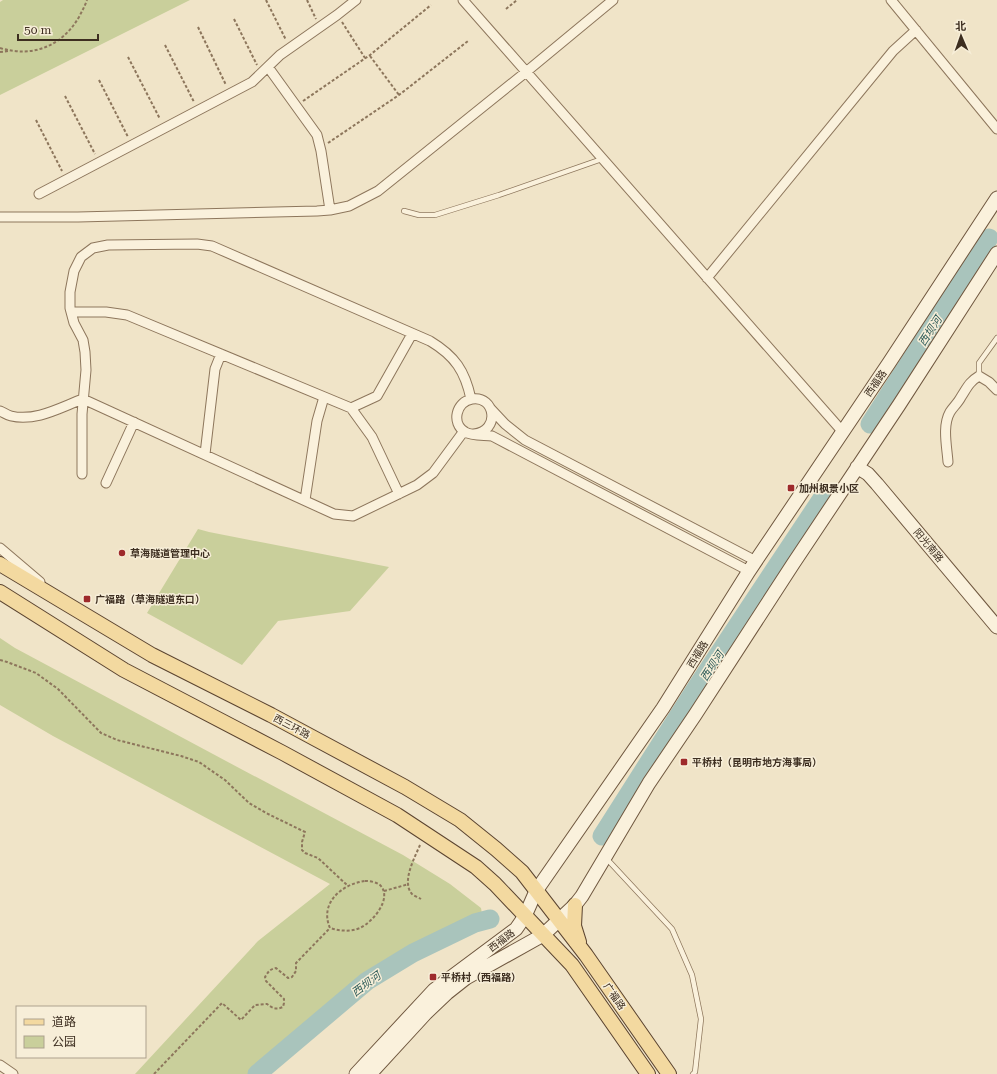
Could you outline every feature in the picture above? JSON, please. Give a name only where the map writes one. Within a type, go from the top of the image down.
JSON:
[{"type":"main road","name":"西福路","points":[[356,1074],[434,990],[516,929],[525,916],[536,890],[663,708],[753,566],[997,198]]},
{"type":"main road","name":"西福路","points":[[370,1074],[426,1013],[447,993],[466,978],[543,935],[575,905],[582,896],[650,782],[899,405],[997,253]]},
{"type":"main road","name":"阳光南路","points":[[857,467],[868,474],[877,484],[997,627]]},
{"type":"main road","name":"西三环路","points":[[0,564],[152,655],[271,715],[405,787],[460,820],[522,872],[559,920]]},
{"type":"main road","points":[[2,593],[124,670],[283,753],[424,832],[476,867],[495,884],[525,916]]},
{"type":"main road","points":[[575,905],[574,926],[580,947]]},
{"type":"main road","name":"广福路","points":[[525,916],[572,965],[648,1074]]},
{"type":"main road","name":"广福路","points":[[559,920],[580,947],[669,1074]]},
{"type":"street","points":[[39,194],[252,82],[280,55],[356,0]]},
{"type":"street","points":[[463,0],[842,431]]},
{"type":"street","points":[[0,217],[78,217],[330,210],[349,206],[378,191],[613,0]]},
{"type":"street","points":[[891,0],[997,129]]},
{"type":"street","points":[[707,278],[894,50],[916,30]]},
{"type":"street","points":[[268,67],[317,136],[330,210]]},
{"type":"street","points":[[82,474],[82,414],[86,370],[85,352],[83,340],[74,323],[70,292],[74,271],[81,257],[93,248],[108,245],[196,244],[212,246],[443,349],[454,360],[462,372],[471,399]]},
{"type":"street","points":[[72,312],[106,312],[127,315],[351,408],[372,437],[399,494]]},
{"type":"street","points":[[351,408],[377,396],[412,334]]},
{"type":"street","points":[[205,454],[215,369],[221,354]]},
{"type":"street","points":[[948,462],[946,429],[950,412],[971,381],[979,376],[989,382],[997,390]]},
{"type":"street","points":[[305,500],[317,421],[324,397]]},
{"type":"street","points":[[0,411],[10,416],[36,416],[83,399],[334,514],[353,516],[417,485],[433,473],[464,431]]},
{"type":"street","points":[[471,399],[480,400],[488,405],[505,424],[525,440],[753,566],[492,436],[464,431],[457,423],[457,412],[462,404],[471,399]]},
{"type":"street","points":[[474,434],[483,432],[490,424],[492,415],[488,405]]},
{"type":"street","points":[[106,483],[134,422]]},
{"type":"street","points":[[0,548],[61,600]]},
{"type":"street","points":[[0,1065],[13,1074]]},
{"type":"lane","points":[[404,211],[419,215],[435,215],[499,195],[602,159]]},
{"type":"lane","points":[[979,376],[979,363],[997,338]]},
{"type":"lane","points":[[605,857],[672,929],[692,975],[701,1019],[694,1074]]},
{"type":"path","points":[[0,52],[24,52],[45,48],[56,42],[73,27],[87,0]]},
{"type":"path","points":[[266,0],[290,49]]},
{"type":"path","points":[[307,0],[320,27]]},
{"type":"path","points":[[506,9],[517,0]]},
{"type":"path","points":[[296,106],[370,56],[431,5]]},
{"type":"path","points":[[337,15],[365,58]]},
{"type":"path","points":[[234,19],[261,74]]},
{"type":"path","points":[[198,27],[230,93]]},
{"type":"path","points":[[320,148],[399,95],[468,41]]},
{"type":"path","points":[[165,45],[198,110]]},
{"type":"path","points":[[0,48],[11,51]]},
{"type":"path","points":[[370,56],[399,95]]},
{"type":"path","points":[[128,57],[164,128]]},
{"type":"path","points":[[99,80],[132,145]]},
{"type":"path","points":[[65,96],[99,162]]},
{"type":"path","points":[[36,120],[66,180]]},
{"type":"path","points":[[0,660],[36,673],[58,689],[101,734],[117,740],[199,762],[225,780],[249,803],[305,832],[302,842],[302,850],[304,853],[318,858],[348,886]]},
{"type":"path","points":[[420,899],[411,893],[408,875],[424,832]]},
{"type":"path","points":[[358,882],[373,882],[379,884],[384,891],[381,906],[373,919],[360,928],[345,931],[330,928],[327,921],[329,906],[338,893],[348,886],[358,882]]},
{"type":"path","points":[[384,891],[409,884]]},
{"type":"path","points":[[154,1074],[222,1003],[241,1020],[255,1005],[267,1004],[274,1009],[282,1007],[284,999],[266,981],[265,977],[267,973],[272,968],[276,968],[288,978],[292,977],[296,971],[296,963],[330,928]]},
{"type":"green space","points":[[3,0],[190,0],[0,95],[0,2]]},
{"type":"green space","points":[[198,529],[389,567],[350,611],[278,621],[242,665],[147,613]]},
{"type":"green space","points":[[0,638],[15,648],[403,855],[450,884],[481,908],[482,914],[413,944],[366,974],[248,1074],[135,1074],[258,941],[330,884],[53,736],[0,705]]},
{"type":"waterway","name":"西坝河","points":[[870,424],[989,238]]},
{"type":"waterway","name":"西坝河","points":[[602,836],[700,682],[823,497]]},
{"type":"waterway","name":"西坝河","points":[[257,1074],[367,981],[413,953],[475,923],[490,919]]},
{"type":"place","name":"加州枫景小区","points":[[791,488]]},
{"type":"place","name":"草海隧道管理中心","points":[[122,553]]},
{"type":"place","name":"广福路（草海隧道东口）","points":[[87,599]]},
{"type":"place","name":"平桥村（昆明市地方海事局）","points":[[684,762]]},
{"type":"place","name":"平桥村（西福路）","points":[[433,977]]}]
